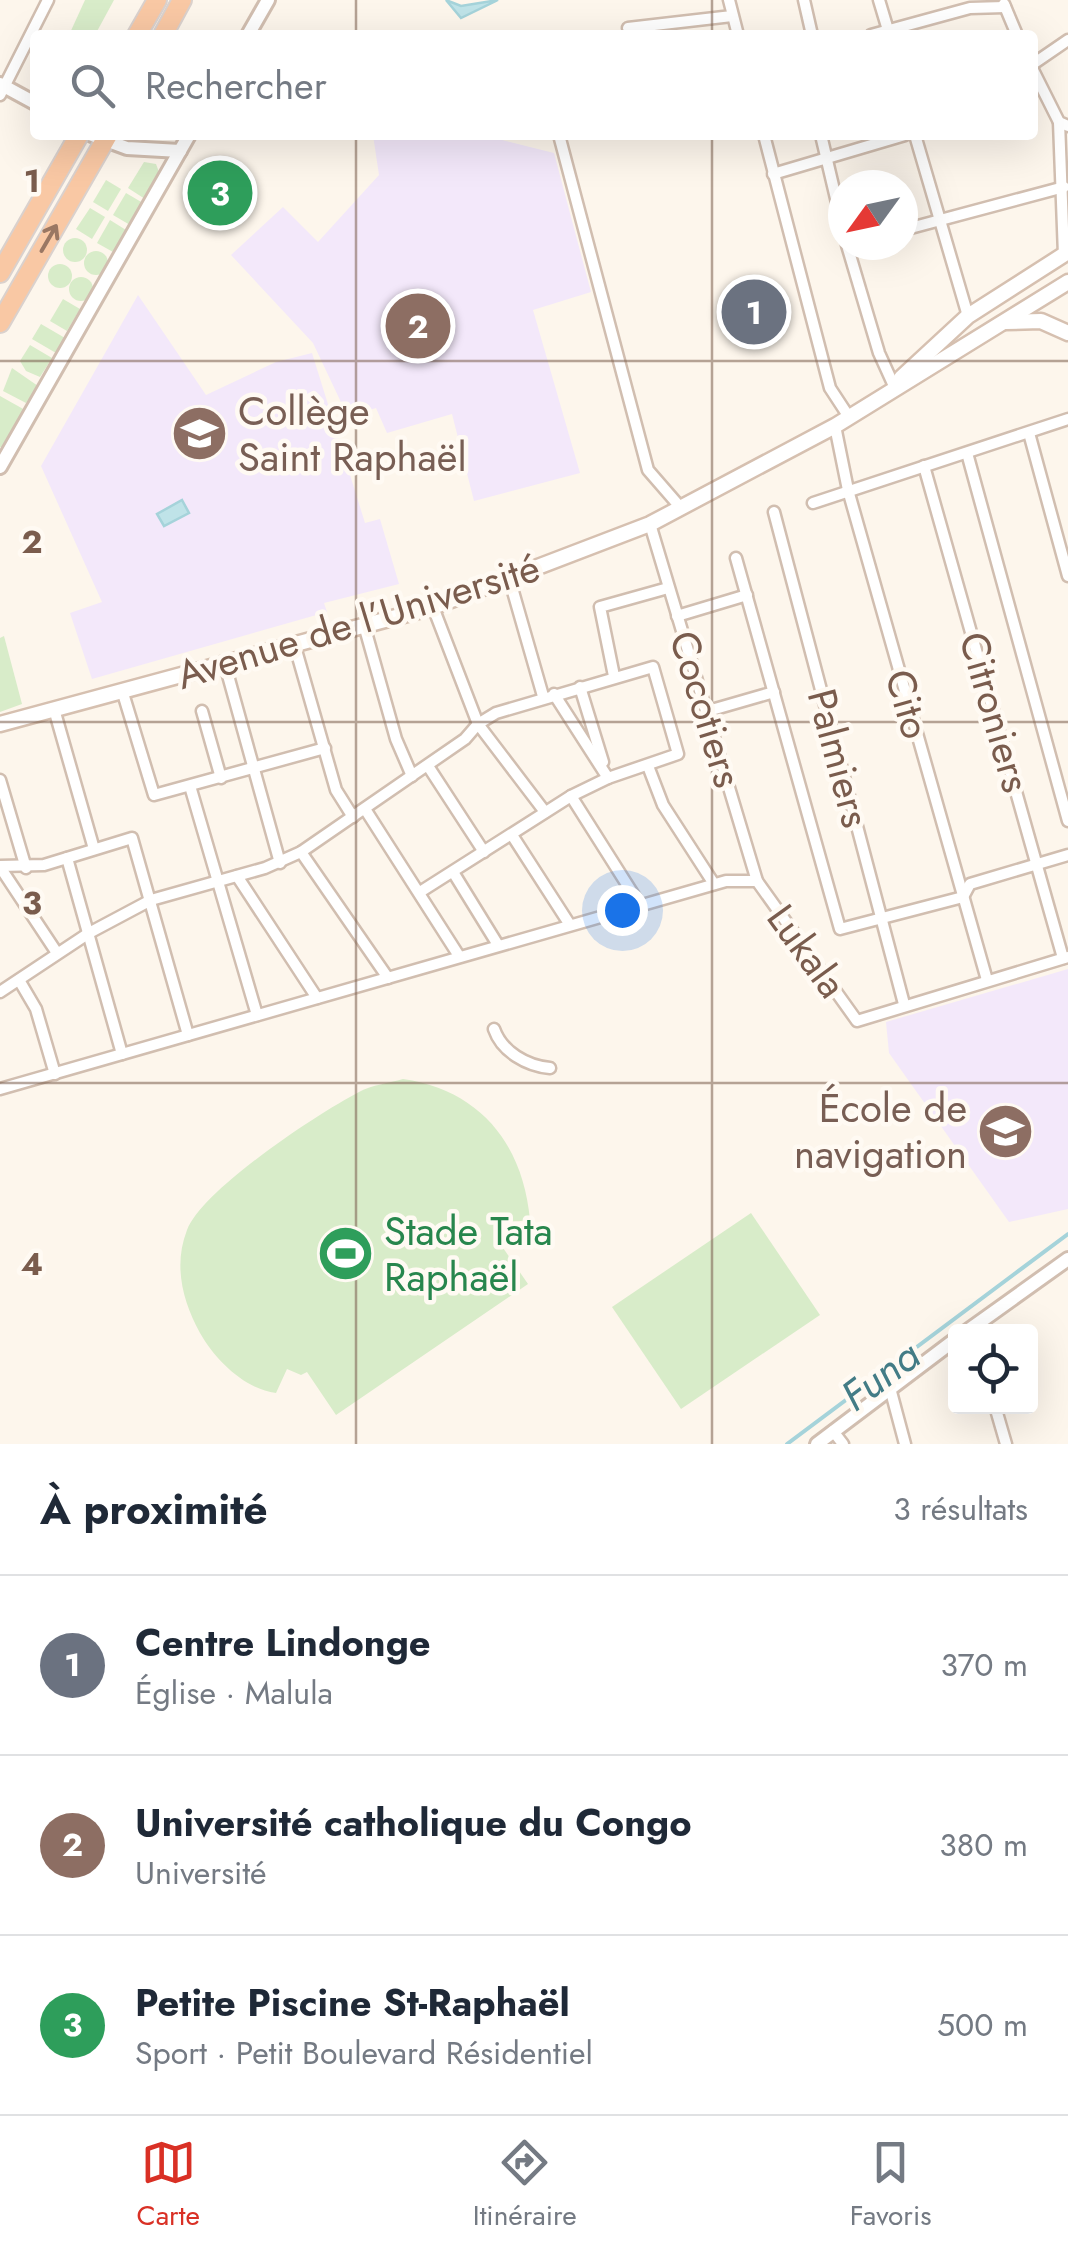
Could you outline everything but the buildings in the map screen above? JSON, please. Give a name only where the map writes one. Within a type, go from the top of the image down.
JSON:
[{"type":"highway","points":[[140,30],[157,0]]},
{"type":"highway","points":[[166,30],[182,0]]},
{"type":"highway","points":[[0,274],[77,140]]},
{"type":"highway","points":[[0,323],[99,140]]},
{"type":"main road","points":[[894,386],[929,348],[968,316],[1066,254],[1068,283]]},
{"type":"main road","name":"Avenue de l’Université","points":[[0,724],[433,607],[653,531],[681,508],[835,426],[894,386],[1068,283]]},
{"type":"main road","points":[[1000,323],[1041,322],[1068,333]]},
{"type":"street","points":[[32,30],[48,0]]},
{"type":"street","points":[[251,30],[268,0]]},
{"type":"street","points":[[729,0],[736,30]]},
{"type":"street","points":[[804,0],[811,30]]},
{"type":"street","points":[[879,0],[895,30],[970,8],[1004,4],[1015,30]]},
{"type":"street","points":[[628,28],[732,16]]},
{"type":"street","points":[[30,34],[1,88],[30,101]]},
{"type":"street","points":[[1038,63],[1068,40]]},
{"type":"street","points":[[1038,93],[1064,124],[1066,254]]},
{"type":"street","points":[[110,140],[138,150],[180,151]]},
{"type":"street","points":[[0,466],[186,140]]},
{"type":"street","points":[[559,140],[648,470],[681,508]]},
{"type":"street","points":[[765,140],[830,388],[849,416]]},
{"type":"street","points":[[822,140],[830,170]]},
{"type":"street","points":[[774,174],[875,140]]},
{"type":"street","points":[[916,140],[968,316]]},
{"type":"street","points":[[918,226],[1064,187]]},
{"type":"street","points":[[854,260],[879,353],[894,386]]},
{"type":"street","points":[[812,503],[1068,420]]},
{"type":"street","name":"Cito","points":[[835,426],[848,490],[988,980]]},
{"type":"street","points":[[1029,433],[1063,539],[1068,576]]},
{"type":"street","points":[[967,452],[1068,822]]},
{"type":"street","name":"Citroniers","points":[[924,466],[1066,957]]},
{"type":"street","name":"Palmiers","points":[[774,512],[904,1004]]},
{"type":"street","name":"Cocotiers","points":[[653,531],[757,881]]},
{"type":"street","points":[[736,558],[842,930],[963,898],[970,884],[1068,855]]},
{"type":"street","points":[[510,581],[548,695],[608,778]]},
{"type":"street","points":[[614,676],[600,606],[668,588]]},
{"type":"street","points":[[677,616],[747,595]]},
{"type":"street","points":[[433,607],[478,724],[545,812]]},
{"type":"street","points":[[364,625],[396,739],[412,776]]},
{"type":"street","points":[[294,643],[336,790],[353,817]]},
{"type":"street","points":[[224,662],[280,863]]},
{"type":"street","points":[[0,992],[89,933],[150,900],[280,863],[301,852],[465,740],[478,724],[548,695],[650,666],[658,674],[680,751],[676,757],[608,778],[570,796],[420,892]]},
{"type":"street","points":[[580,687],[608,778]]},
{"type":"street","points":[[122,690],[154,795],[325,748]]},
{"type":"street","points":[[708,711],[774,692]]},
{"type":"street","points":[[54,709],[94,849]]},
{"type":"street","points":[[202,711],[222,778]]},
{"type":"street","points":[[428,766],[484,852]]},
{"type":"street","points":[[648,766],[662,806],[714,884]]},
{"type":"street","points":[[0,780],[26,868]]},
{"type":"street","points":[[190,786],[258,1016]]},
{"type":"street","points":[[570,796],[640,905]]},
{"type":"street","points":[[365,809],[459,956]]},
{"type":"street","points":[[512,835],[570,925]]},
{"type":"street","points":[[0,867],[26,868],[132,838],[188,1035]]},
{"type":"street","points":[[301,852],[388,978]]},
{"type":"street","points":[[67,858],[122,1054]]},
{"type":"street","points":[[0,867],[57,953]]},
{"type":"street","points":[[453,872],[498,945]]},
{"type":"street","points":[[237,876],[316,998]]},
{"type":"street","points":[[0,1088],[714,884],[757,881]]},
{"type":"street","name":"Lukala","points":[[757,881],[857,1021],[904,1004]]},
{"type":"street","points":[[904,1004],[1066,957]]},
{"type":"street","points":[[18,980],[36,1009],[54,1074]]},
{"type":"street","points":[[494,1029],[498,1041],[531,1066],[550,1068]]},
{"type":"street","points":[[978,1324],[1066,1260],[1068,1276]]},
{"type":"street","points":[[817,1444],[948,1345]]},
{"type":"street","points":[[890,1388],[906,1444]]},
{"type":"street","points":[[997,1414],[1006,1444]]},
{"type":"street","points":[[833,1432],[843,1444]]},
{"type":"shaded area","points":[[374,140],[502,140],[554,153],[591,292],[533,310],[580,473],[474,501],[452,414],[387,433],[376,408],[348,417],[313,343],[231,255],[283,207],[318,242],[379,175]]},
{"type":"shaded area","name":"Collège Saint Raphaël","points":[[138,295],[206,395],[276,362],[312,353],[365,523],[380,519],[399,584],[324,603],[327,612],[92,679],[70,613],[102,602],[41,466]]},
{"type":"shaded area","name":"École de navigation","points":[[1068,969],[1068,1209],[1009,1222],[889,1053],[886,1022]]},
{"type":"green space","points":[[85,0],[114,0],[98,30],[71,30]]},
{"type":"green space","points":[[144,162],[156,164],[159,172],[145,199],[128,188]]},
{"type":"green space","points":[[106,180],[121,189],[108,211],[93,202]]},
{"type":"green space","points":[[126,193],[143,203],[130,225],[113,215]]},
{"type":"green space","points":[[90,208],[105,217],[92,239],[76,229]]},
{"type":"green space","points":[[110,220],[126,230],[113,252],[97,243]]},
{"type":"green space","points":[[75,238],[87,250],[75,262],[63,250]]},
{"type":"green space","points":[[96,251],[105,254],[105,272],[96,275],[87,272],[84,263],[87,254]]},
{"type":"green space","points":[[60,264],[72,276],[60,288],[48,276]]},
{"type":"green space","points":[[81,277],[90,280],[90,298],[81,301],[72,298],[69,289],[72,280]]},
{"type":"green space","points":[[63,299],[80,309],[67,331],[50,321]]},
{"type":"green space","points":[[41,324],[65,338],[56,353],[32,339]]},
{"type":"green space","points":[[30,345],[52,358],[40,377],[26,371],[20,361]]},
{"type":"green space","points":[[12,368],[38,386],[26,403],[3,391]]},
{"type":"green space","points":[[0,396],[25,410],[3,448],[0,447]]},
{"type":"green space","points":[[4,636],[22,704],[0,712],[0,638]]},
{"type":"green space","name":"Stade Tata Raphaël","points":[[403,1079],[430,1085],[475,1108],[507,1145],[526,1193],[530,1220],[500,1223],[504,1238],[499,1242],[528,1284],[336,1415],[307,1372],[301,1375],[287,1369],[276,1393],[243,1380],[214,1354],[200,1333],[185,1296],[180,1270],[183,1243],[197,1213],[263,1154],[359,1092]]},
{"type":"green space","points":[[751,1213],[820,1315],[681,1409],[612,1307]]},
{"type":"water","points":[[446,0],[461,6],[498,0],[461,18]]},
{"type":"water","points":[[182,500],[189,513],[164,526],[157,514]]},
{"type":"waterway","name":"Funa","points":[[787,1444],[1068,1234]]},
{"type":"place","name":"Petite Piscine St-Raphaël","points":[[220,193]]},
{"type":"place","name":"Centre Lindonge","points":[[754,312]]},
{"type":"place","name":"Université catholique du Congo","points":[[418,326]]},
{"type":"place","name":"Collège Saint Raphaël","points":[[199,434]]},
{"type":"place","name":"École de navigation","points":[[1006,1131]]},
{"type":"place","name":"Stade Tata Raphaël","points":[[345,1254]]}]
